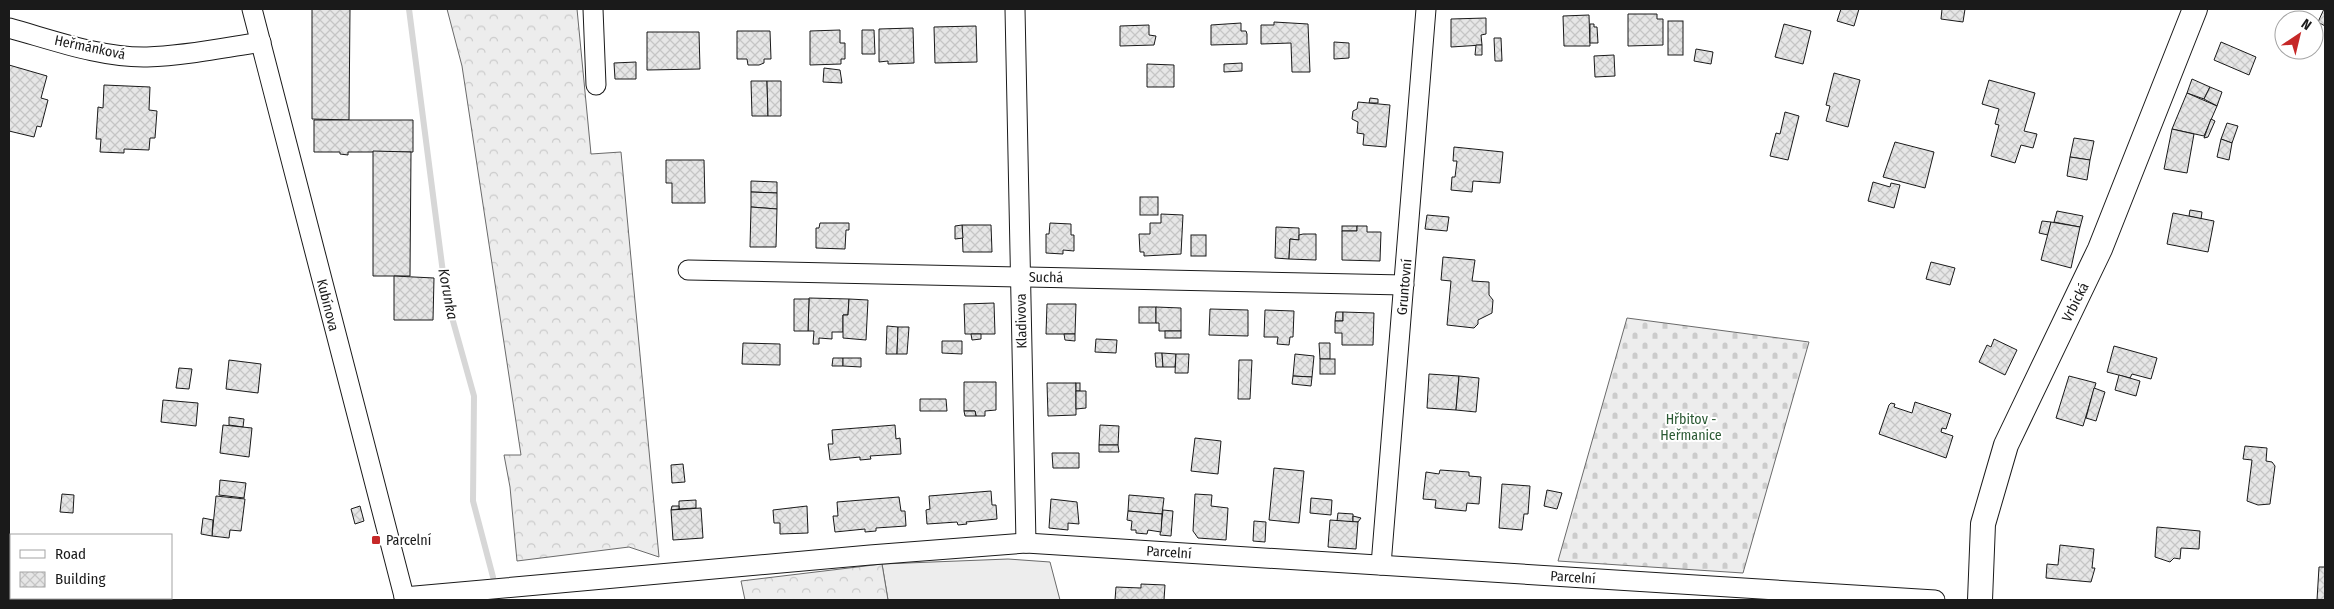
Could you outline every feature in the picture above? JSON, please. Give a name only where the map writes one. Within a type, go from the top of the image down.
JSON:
[{"type":"street","name":"Kubínova","points":[[252,9],[404,599]]},
{"type":"street","points":[[592,9],[596,85]]},
{"type":"street","name":"Kladivova","points":[[1015,9],[1026,543]]},
{"type":"street","name":"Gruntovní","points":[[1381,565],[1426,9]]},
{"type":"street","name":"Vrbická","points":[[1980,600],[1983,524],[2006,445],[2100,249],[2195,9]]},
{"type":"street","name":"Heřmánková","points":[[9,28],[106,53],[146,57],[186,54],[261,42]]},
{"type":"street","name":"Suchá","points":[[688,270],[1404,285]]},
{"type":"street","name":"Parcelní","points":[[404,599],[870,555],[1026,543],[1935,600]]},
{"type":"shaded area","points":[[1008,559],[1050,562],[1060,600],[888,600],[882,564]]},
{"type":"green space","points":[[447,9],[577,9],[591,154],[621,152],[659,557],[629,547],[517,561],[510,487],[504,455],[521,455],[462,66]]},
{"type":"green space","name":"Hřbitov - Heřmanice","points":[[1627,318],[1809,342],[1743,573],[1558,561]]},
{"type":"green space","points":[[882,564],[888,600],[745,600],[741,581]]},
{"type":"building","points":[[312,9],[350,9],[349,120],[312,119]]},
{"type":"building","points":[[1841,9],[1859,9],[1854,26],[1837,21]]},
{"type":"building","points":[[1942,9],[1965,9],[1963,22],[1941,19]]},
{"type":"building","points":[[2325,9],[2325,26],[2324,25]]},
{"type":"building","points":[[1628,14],[1657,14],[1657,19],[1663,19],[1663,45],[1628,46]]},
{"type":"building","points":[[1589,15],[1590,46],[1564,46],[1563,16]]},
{"type":"building","points":[[1486,18],[1486,34],[1481,35],[1482,45],[1451,47],[1451,19]]},
{"type":"building","points":[[1668,21],[1683,21],[1683,55],[1668,55]]},
{"type":"building","points":[[1274,22],[1308,24],[1310,72],[1292,72],[1291,43],[1261,44],[1261,25],[1274,25]]},
{"type":"building","points":[[1241,23],[1241,31],[1246,31],[1247,34],[1247,44],[1211,45],[1211,25]]},
{"type":"building","points":[[1590,24],[1594,24],[1594,27],[1597,27],[1598,43],[1590,43]]},
{"type":"building","points":[[1784,24],[1811,31],[1803,64],[1775,57]]},
{"type":"building","points":[[1149,25],[1149,35],[1156,36],[1154,45],[1120,46],[1120,26]]},
{"type":"building","points":[[976,26],[977,62],[935,63],[934,27]]},
{"type":"building","points":[[913,28],[914,63],[888,64],[888,61],[879,62],[879,29]]},
{"type":"building","points":[[840,30],[840,43],[845,43],[845,59],[841,59],[841,64],[810,65],[810,31]]},
{"type":"building","points":[[862,30],[874,30],[875,54],[862,54]]},
{"type":"building","points":[[737,31],[770,31],[771,59],[764,59],[764,63],[759,65],[748,65],[747,59],[737,59]]},
{"type":"building","points":[[647,32],[699,32],[700,69],[647,70]]},
{"type":"building","points":[[1494,38],[1501,38],[1502,61],[1495,61]]},
{"type":"building","points":[[1334,42],[1349,43],[1349,58],[1334,59]]},
{"type":"building","points":[[2221,42],[2256,57],[2249,75],[2214,60]]},
{"type":"building","points":[[1476,45],[1482,45],[1482,55],[1475,55]]},
{"type":"building","points":[[1696,49],[1713,52],[1711,64],[1694,61]]},
{"type":"building","points":[[1614,55],[1615,76],[1595,77],[1594,56]]},
{"type":"building","points":[[636,62],[636,79],[615,79],[614,63]]},
{"type":"building","points":[[1242,63],[1242,71],[1224,72],[1224,64]]},
{"type":"building","points":[[1147,64],[1174,65],[1174,87],[1147,87]]},
{"type":"building","points":[[9,65],[47,76],[41,98],[48,100],[41,127],[37,126],[34,137],[9,131]]},
{"type":"building","points":[[824,68],[840,70],[842,83],[823,82]]},
{"type":"building","points":[[1834,73],[1860,80],[1848,127],[1826,121],[1830,106],[1826,105]]},
{"type":"building","points":[[2192,79],[2210,87],[2204,99],[2187,93]]},
{"type":"building","points":[[1989,80],[2035,93],[2024,131],[2037,134],[2033,148],[2021,145],[2015,163],[1991,156],[1999,125],[1995,124],[1999,109],[1982,104]]},
{"type":"building","points":[[751,81],[767,81],[768,116],[752,116]]},
{"type":"building","points":[[767,81],[781,81],[781,116],[768,116]]},
{"type":"building","points":[[104,85],[150,87],[149,110],[157,111],[155,138],[150,138],[149,150],[124,149],[124,153],[100,152],[101,139],[96,139],[98,107],[103,108]]},
{"type":"building","points":[[2210,87],[2222,92],[2217,106],[2204,99]]},
{"type":"building","points":[[2187,93],[2217,106],[2204,136],[2172,129]]},
{"type":"building","points":[[1370,98],[1378,99],[1378,103],[1369,103]]},
{"type":"building","points":[[1358,102],[1390,105],[1386,147],[1363,145],[1364,134],[1357,133],[1358,122],[1352,119],[1353,111],[1357,109]]},
{"type":"building","points":[[1785,112],[1799,116],[1788,160],[1770,156],[1776,133],[1780,134]]},
{"type":"building","points":[[2211,119],[2215,121],[2208,137],[2204,138]]},
{"type":"building","points":[[314,120],[413,120],[413,152],[348,152],[348,155],[340,154],[340,152],[314,152]]},
{"type":"building","points":[[2227,123],[2238,126],[2232,143],[2221,139]]},
{"type":"building","points":[[2172,129],[2194,134],[2187,173],[2164,169]]},
{"type":"building","points":[[2074,138],[2094,141],[2090,160],[2070,157]]},
{"type":"building","points":[[2221,139],[2232,143],[2229,160],[2217,157]]},
{"type":"building","points":[[1895,142],[1934,152],[1925,188],[1883,177]]},
{"type":"building","points":[[1454,147],[1503,152],[1500,183],[1473,181],[1472,192],[1451,190],[1452,177],[1455,177],[1457,161],[1453,161]]},
{"type":"building","points":[[373,151],[411,152],[410,276],[373,276]]},
{"type":"building","points":[[2070,157],[2090,160],[2087,180],[2067,176]]},
{"type":"building","points":[[666,160],[704,160],[705,203],[672,203],[672,183],[666,183]]},
{"type":"building","points":[[751,181],[777,182],[777,193],[751,192]]},
{"type":"building","points":[[1873,182],[1890,187],[1891,183],[1900,185],[1894,208],[1868,201]]},
{"type":"building","points":[[751,192],[777,193],[777,209],[751,207]]},
{"type":"building","points":[[1140,197],[1158,197],[1158,215],[1140,215]]},
{"type":"building","points":[[751,207],[777,209],[776,247],[750,247]]},
{"type":"building","points":[[2190,210],[2202,212],[2201,219],[2189,216]]},
{"type":"building","points":[[2057,211],[2083,216],[2080,227],[2054,222]]},
{"type":"building","points":[[2173,213],[2214,221],[2208,252],[2167,244]]},
{"type":"building","points":[[1161,214],[1183,215],[1181,254],[1144,256],[1144,252],[1140,252],[1139,234],[1150,234],[1150,223],[1161,223]]},
{"type":"building","points":[[1427,215],[1449,217],[1447,231],[1425,229]]},
{"type":"building","points":[[2042,221],[2051,222],[2048,235],[2039,233]]},
{"type":"building","points":[[2051,222],[2080,227],[2071,268],[2041,260]]},
{"type":"building","points":[[820,223],[849,223],[849,230],[846,230],[845,249],[816,248],[816,228],[819,228]]},
{"type":"building","points":[[1050,223],[1071,224],[1071,235],[1074,235],[1074,251],[1063,250],[1063,254],[1046,253],[1046,234],[1049,234]]},
{"type":"building","points":[[962,225],[991,225],[992,252],[963,252]]},
{"type":"building","points":[[962,225],[963,238],[955,239],[955,226]]},
{"type":"building","points":[[1342,226],[1357,226],[1357,231],[1342,231]]},
{"type":"building","points":[[1357,226],[1367,226],[1367,232],[1381,232],[1380,261],[1342,260],[1342,231],[1357,231]]},
{"type":"building","points":[[1276,227],[1299,228],[1299,240],[1290,239],[1289,259],[1275,258]]},
{"type":"building","points":[[1316,234],[1316,260],[1289,259],[1290,239],[1299,240],[1299,235]]},
{"type":"building","points":[[1191,235],[1206,235],[1206,256],[1191,256]]},
{"type":"building","points":[[1443,257],[1475,260],[1472,281],[1489,282],[1489,295],[1493,300],[1492,313],[1478,320],[1478,324],[1474,328],[1447,325],[1451,281],[1441,280]]},
{"type":"building","points":[[1931,262],[1955,268],[1950,285],[1926,279]]},
{"type":"building","points":[[394,276],[434,278],[433,320],[394,320]]},
{"type":"building","points":[[809,298],[849,299],[848,315],[843,315],[843,332],[832,332],[832,339],[819,338],[819,344],[813,344],[814,331],[808,331]]},
{"type":"building","points":[[794,299],[809,299],[808,331],[794,331]]},
{"type":"building","points":[[849,299],[868,300],[866,340],[843,338],[843,315],[848,315]]},
{"type":"building","points":[[994,303],[995,334],[965,334],[964,304]]},
{"type":"building","points":[[1047,304],[1076,304],[1075,334],[1046,334]]},
{"type":"building","points":[[1139,307],[1156,307],[1156,323],[1139,323]]},
{"type":"building","points":[[1156,307],[1181,308],[1181,331],[1159,331],[1159,323],[1156,323]]},
{"type":"building","points":[[1210,309],[1248,310],[1248,336],[1209,335]]},
{"type":"building","points":[[1265,310],[1294,311],[1293,337],[1290,337],[1289,345],[1277,344],[1278,337],[1264,337]]},
{"type":"building","points":[[1336,312],[1343,312],[1343,321],[1335,321]]},
{"type":"building","points":[[1343,312],[1374,313],[1373,345],[1342,345],[1342,333],[1335,333],[1335,321],[1343,321]]},
{"type":"building","points":[[887,326],[898,327],[897,354],[886,354]]},
{"type":"building","points":[[898,327],[909,327],[907,354],[897,354]]},
{"type":"building","points":[[1165,331],[1181,331],[1181,338],[1165,338]]},
{"type":"building","points":[[971,334],[981,334],[981,339],[972,340]]},
{"type":"building","points":[[1064,334],[1075,334],[1075,341],[1065,340]]},
{"type":"building","points":[[1096,339],[1117,340],[1116,353],[1095,352]]},
{"type":"building","points":[[1994,339],[2017,350],[2005,375],[1979,362],[1987,345],[1991,347]]},
{"type":"building","points":[[942,341],[962,341],[962,354],[942,353]]},
{"type":"building","points":[[743,343],[780,344],[780,365],[742,364]]},
{"type":"building","points":[[1319,343],[1330,343],[1330,359],[1320,359]]},
{"type":"building","points":[[2114,346],[2157,358],[2151,379],[2132,374],[2130,378],[2107,372]]},
{"type":"building","points":[[1155,353],[1162,353],[1163,367],[1156,367]]},
{"type":"building","points":[[1162,353],[1176,354],[1175,367],[1163,367]]},
{"type":"building","points":[[1176,354],[1189,354],[1188,373],[1175,373]]},
{"type":"building","points":[[1295,354],[1314,356],[1312,377],[1293,376]]},
{"type":"building","points":[[833,358],[843,358],[843,366],[832,366]]},
{"type":"building","points":[[843,358],[861,358],[861,367],[843,366]]},
{"type":"building","points":[[1320,359],[1335,359],[1335,374],[1320,374]]},
{"type":"building","points":[[229,360],[261,364],[258,393],[226,389]]},
{"type":"building","points":[[1239,360],[1252,360],[1250,399],[1238,399]]},
{"type":"building","points":[[179,368],[192,369],[189,389],[176,388]]},
{"type":"building","points":[[1429,374],[1459,376],[1456,410],[1427,408]]},
{"type":"building","points":[[2119,375],[2140,381],[2136,396],[2115,390]]},
{"type":"building","points":[[1293,376],[1312,377],[1311,386],[1292,384]]},
{"type":"building","points":[[1459,376],[1479,378],[1476,412],[1456,410]]},
{"type":"building","points":[[2069,376],[2096,383],[2083,426],[2056,418]]},
{"type":"building","points":[[964,382],[996,382],[996,410],[985,411],[985,416],[976,416],[975,411],[964,411]]},
{"type":"building","points":[[1047,383],[1076,383],[1076,415],[1048,416]]},
{"type":"building","points":[[1076,383],[1080,383],[1080,391],[1076,391]]},
{"type":"building","points":[[2094,388],[2105,392],[2096,421],[2086,418]]},
{"type":"building","points":[[1076,391],[1086,391],[1086,408],[1076,409]]},
{"type":"building","points":[[920,399],[946,399],[947,411],[920,411]]},
{"type":"building","points":[[163,400],[198,403],[196,426],[161,422]]},
{"type":"building","points":[[1915,402],[1951,414],[1946,429],[1942,428],[1941,432],[1953,436],[1946,458],[1879,434],[1891,403],[1895,404],[1894,407],[1912,413]]},
{"type":"building","points":[[964,411],[975,411],[976,416],[965,416]]},
{"type":"building","points":[[229,417],[244,419],[243,427],[229,425]]},
{"type":"building","points":[[223,425],[252,428],[249,457],[220,453]]},
{"type":"building","points":[[895,425],[896,439],[900,438],[901,454],[870,456],[871,459],[860,460],[860,457],[830,460],[828,444],[833,444],[832,430]]},
{"type":"building","points":[[1100,425],[1119,426],[1118,445],[1099,445]]},
{"type":"building","points":[[1195,438],[1221,441],[1218,474],[1191,471]]},
{"type":"building","points":[[1099,445],[1118,445],[1119,452],[1099,452]]},
{"type":"building","points":[[2245,446],[2267,448],[2266,461],[2272,462],[2275,466],[2270,504],[2258,505],[2247,501],[2252,460],[2243,459]]},
{"type":"building","points":[[1052,453],[1079,453],[1079,468],[1053,468]]},
{"type":"building","points":[[683,464],[685,482],[672,483],[671,465]]},
{"type":"building","points":[[1274,468],[1304,471],[1299,523],[1269,520]]},
{"type":"building","points":[[1440,470],[1469,472],[1469,476],[1481,477],[1479,504],[1467,503],[1466,511],[1435,508],[1436,500],[1423,499],[1426,472],[1439,474]]},
{"type":"building","points":[[220,480],[246,483],[244,498],[219,495]]},
{"type":"building","points":[[1502,484],[1530,486],[1528,514],[1524,514],[1522,530],[1499,528]]},
{"type":"building","points":[[1547,490],[1562,493],[1557,509],[1544,506]]},
{"type":"building","points":[[991,491],[992,505],[996,505],[997,519],[966,522],[967,524],[958,525],[957,522],[927,524],[926,510],[930,509],[929,496]]},
{"type":"building","points":[[62,494],[74,495],[73,513],[60,512]]},
{"type":"building","points":[[1195,494],[1212,495],[1211,506],[1228,508],[1226,540],[1198,538],[1193,531]]},
{"type":"building","points":[[1129,495],[1164,498],[1162,514],[1128,511]]},
{"type":"building","points":[[216,496],[245,499],[241,531],[230,530],[229,538],[212,536]]},
{"type":"building","points":[[899,497],[901,511],[905,511],[906,526],[876,528],[876,531],[865,532],[865,529],[835,532],[833,516],[838,516],[837,502]]},
{"type":"building","points":[[1311,498],[1332,500],[1331,515],[1310,513]]},
{"type":"building","points":[[1051,499],[1077,502],[1079,524],[1068,523],[1068,530],[1049,528]]},
{"type":"building","points":[[696,500],[696,508],[679,509],[679,501]]},
{"type":"building","points":[[360,506],[364,521],[355,524],[351,509]]},
{"type":"building","points":[[672,506],[679,506],[679,509],[671,510]]},
{"type":"building","points":[[807,506],[808,533],[780,534],[780,523],[774,523],[773,510]]},
{"type":"building","points":[[701,508],[703,538],[673,540],[671,510]]},
{"type":"building","points":[[1163,510],[1173,511],[1171,536],[1160,535]]},
{"type":"building","points":[[1128,511],[1162,514],[1161,532],[1148,530],[1147,534],[1136,533],[1136,530],[1131,530],[1132,521],[1127,520]]},
{"type":"building","points":[[1338,513],[1353,514],[1353,522],[1337,521]]},
{"type":"building","points":[[1353,516],[1361,518],[1358,522],[1353,522]]},
{"type":"building","points":[[203,518],[213,520],[212,536],[201,534]]},
{"type":"building","points":[[1330,520],[1358,522],[1356,549],[1328,547]]},
{"type":"building","points":[[1254,521],[1266,522],[1265,542],[1253,541]]},
{"type":"building","points":[[2157,527],[2200,531],[2199,549],[2181,548],[2180,559],[2174,558],[2170,562],[2155,557]]},
{"type":"building","points":[[2060,545],[2094,549],[2092,568],[2095,568],[2091,582],[2046,578],[2047,564],[2058,565]]},
{"type":"building","points":[[2319,567],[2325,567],[2325,600],[2317,600]]},
{"type":"building","points":[[1141,584],[1165,585],[1164,600],[1115,600],[1116,587],[1141,588]]},
{"type":"waterway","name":"Korunka","points":[[409,9],[446,296],[474,396],[473,501],[493,577]]},
{"type":"place","name":"Parcelní","points":[[376,540]]}]
